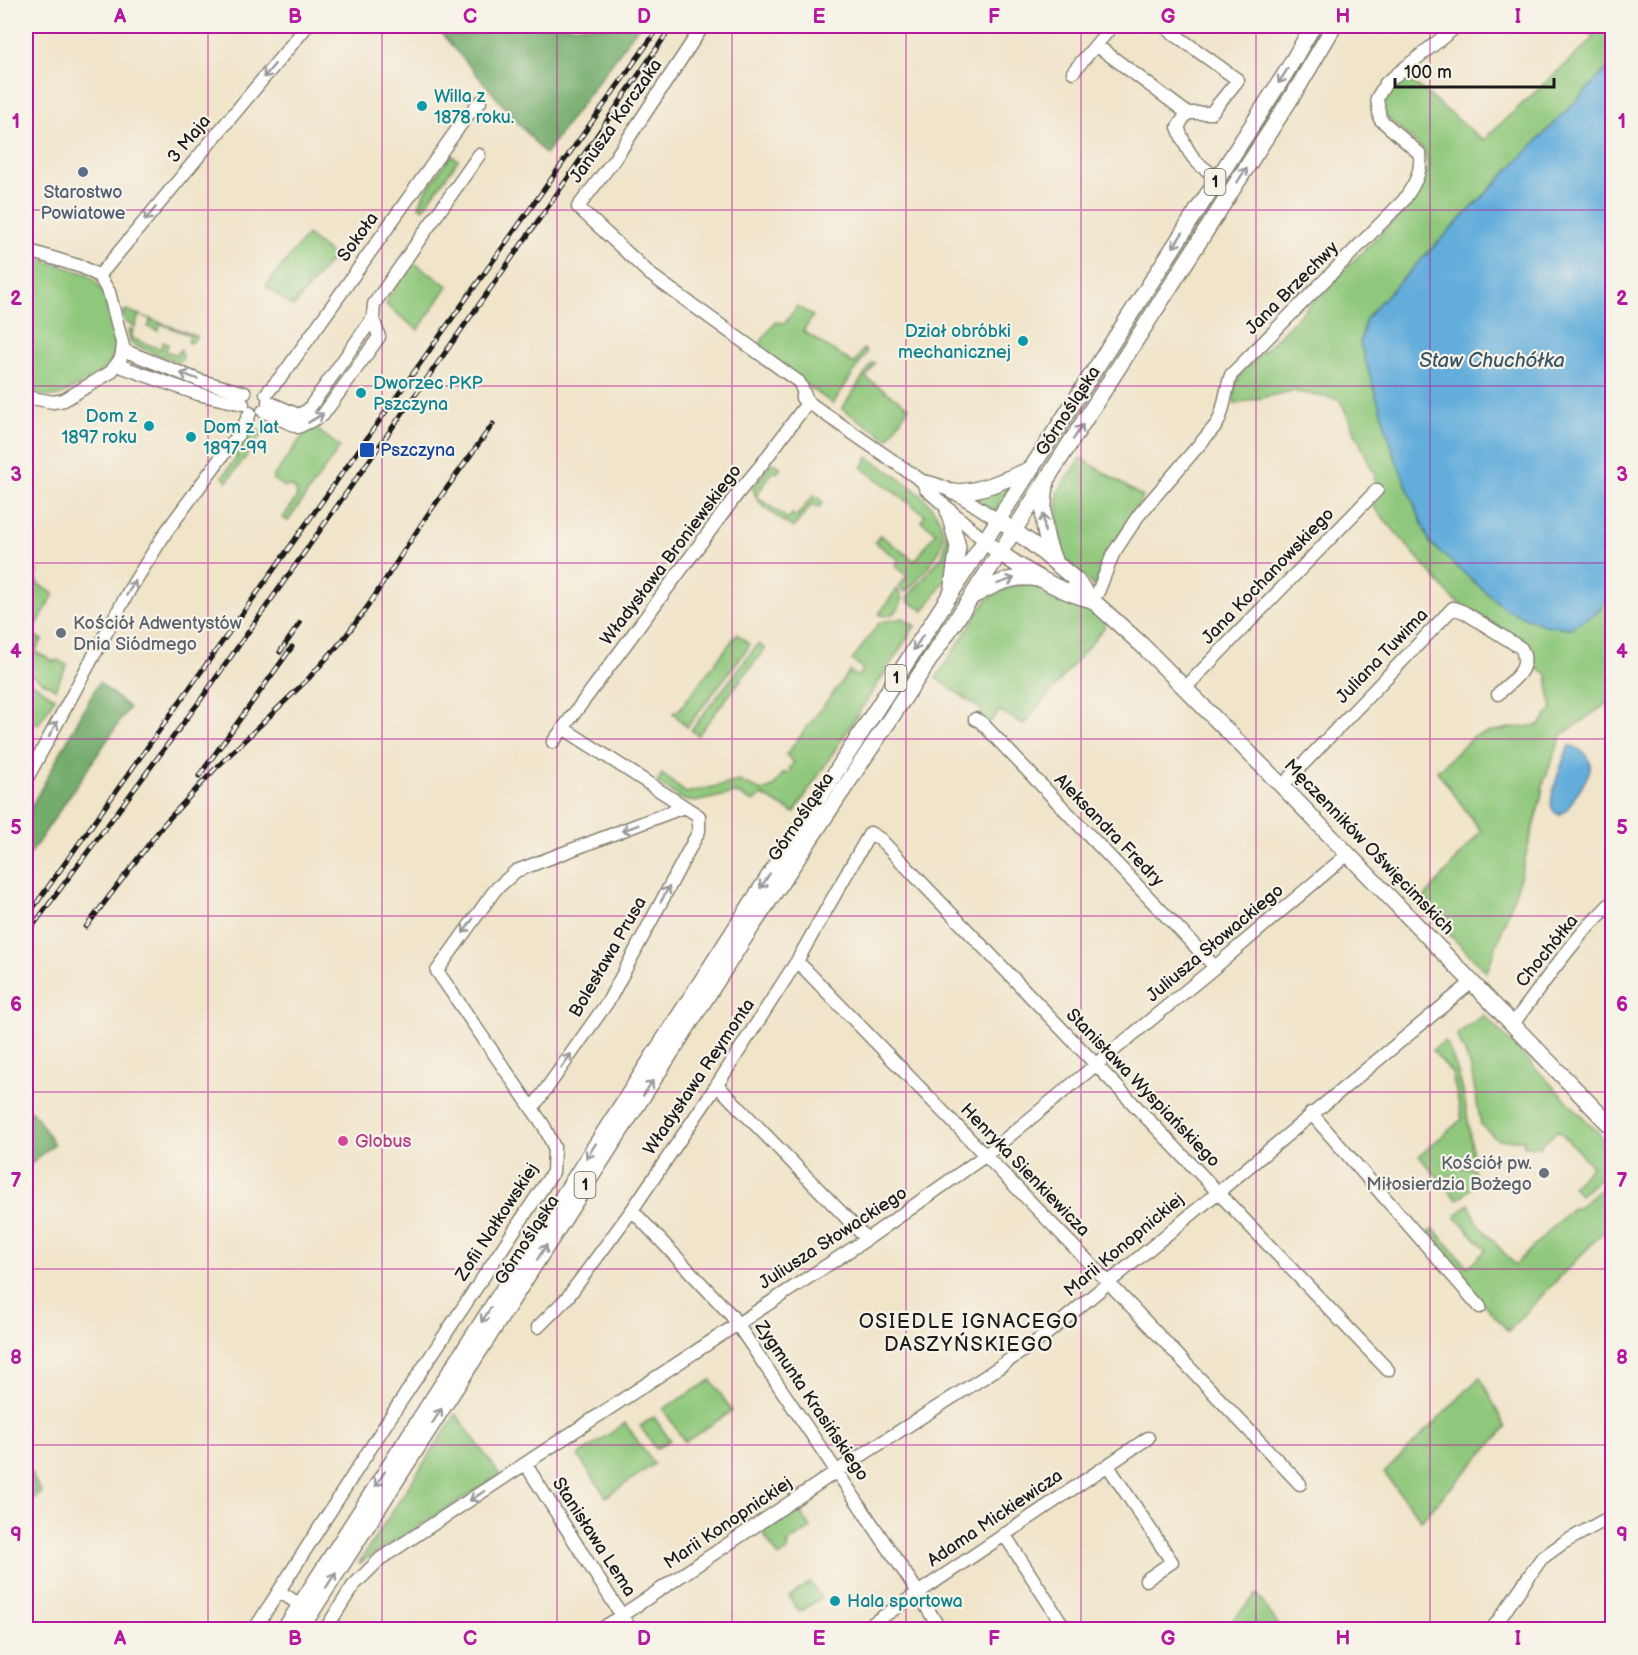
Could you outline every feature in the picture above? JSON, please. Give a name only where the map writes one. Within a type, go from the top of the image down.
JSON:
[{"type":"main road","name":"Górnośląska","points":[[284,1629],[1279,84],[1313,26]]},
{"type":"main road","name":"Górnośląska","points":[[300,1629],[753,924],[1014,531],[1300,84],[1334,26]]},
{"type":"main road","points":[[953,492],[971,492],[993,486],[1030,469]]},
{"type":"main road","points":[[1046,481],[1042,522],[1046,541],[1055,563]]},
{"type":"main road","points":[[948,510],[958,547],[950,594]]},
{"type":"main road","name":"Męczenników Oświęcimskich","points":[[998,520],[1076,580],[1092,600],[1142,645],[1612,1127]]},
{"type":"main road","name":"Męczenników Oświęcimskich","points":[[985,541],[1043,580],[1070,594],[1092,600]]},
{"type":"main road","points":[[972,596],[1010,579],[1029,577],[1043,580]]},
{"type":"street","name":"3 Maja","points":[[99,276],[307,26]]},
{"type":"street","name":"Janusza Korczaka","points":[[703,26],[621,150],[578,207],[651,274],[799,382],[804,400]]},
{"type":"street","points":[[1073,72],[1112,26]]},
{"type":"street","points":[[1096,45],[1187,112],[1211,113],[1238,80],[1163,26]]},
{"type":"street","name":"Jana Brzechwy","points":[[1092,600],[1098,592],[1113,554],[1138,516],[1217,424],[1223,412],[1225,391],[1230,375],[1404,200],[1418,178],[1421,166],[1420,154],[1380,119],[1377,98],[1386,82],[1457,26]]},
{"type":"street","name":"Sokoła","points":[[266,402],[466,117],[480,102]]},
{"type":"street","points":[[1187,112],[1178,127],[1186,148],[1197,163],[1209,171]]},
{"type":"street","points":[[26,780],[130,589],[166,532],[242,429],[246,403],[255,388],[266,402],[298,415],[308,410],[373,318],[374,304],[479,155]]},
{"type":"street","points":[[26,250],[82,267],[99,276],[109,292],[123,350],[117,365],[109,374],[64,400],[48,402],[26,398]]},
{"type":"street","points":[[123,350],[201,381],[246,403],[257,414],[266,402]]},
{"type":"street","points":[[117,365],[198,394],[246,403]]},
{"type":"street","name":"Męczenników Oświęcimskich","points":[[804,400],[922,481],[948,510],[985,541]]},
{"type":"street","name":"Władysława Broniewskiego","points":[[553,742],[762,464],[804,400]]},
{"type":"street","name":"Męczenników Oświęcimskich","points":[[922,481],[933,482],[953,492],[998,520]]},
{"type":"street","name":"Jana Kochanowskiego","points":[[1185,688],[1377,490]]},
{"type":"street","name":"Juliana Tuwima","points":[[1282,786],[1453,608],[1464,612],[1521,648],[1524,653],[1525,667],[1498,694]]},
{"type":"street","name":"Aleksandra Fredry","points":[[975,718],[1215,967]]},
{"type":"street","points":[[563,728],[684,807]]},
{"type":"street","name":"Bolesława Prusa","points":[[532,1109],[609,1000],[699,831],[699,816],[684,807]]},
{"type":"street","name":"Zofii Nałkowskiej","points":[[254,1629],[382,1430],[553,1172],[554,1147],[544,1126],[437,971],[495,890],[516,872],[684,807]]},
{"type":"street","name":"Władysława Reymonta","points":[[538,1327],[567,1298],[632,1210],[717,1085],[797,961],[870,833]]},
{"type":"street","name":"Stanisława Wyspiańskiego","points":[[870,833],[880,839],[1389,1370]]},
{"type":"street","name":"Juliusza Słowackiego","points":[[325,1629],[353,1586],[380,1559],[867,1239],[986,1155],[1215,967],[1348,854]]},
{"type":"street","name":"Chochółka","points":[[1513,1024],[1583,932],[1612,902]]},
{"type":"street","name":"Henryka Sienkiewicza","points":[[797,961],[1300,1484]]},
{"type":"street","name":"Marii Konopnickiej","points":[[600,1629],[1035,1342],[1472,982]]},
{"type":"street","points":[[717,1085],[867,1239]]},
{"type":"street","points":[[1311,1113],[1480,1307]]},
{"type":"street","name":"Zygmunta Krasińskiego","points":[[632,1210],[737,1323],[918,1592],[940,1629]]},
{"type":"street","name":"Adama Mickiewicza","points":[[863,1629],[1148,1438]]},
{"type":"street","name":"Stanisława Lema","points":[[526,1465],[631,1629]]},
{"type":"street","points":[[1108,1466],[1172,1562],[1146,1580]]},
{"type":"street","points":[[1491,1629],[1541,1559],[1563,1543],[1612,1516]]},
{"type":"street","points":[[1004,1534],[1066,1629]]},
{"type":"street","points":[[279,1591],[300,1605]]},
{"type":"green space","points":[[435,26],[639,26],[545,154]]},
{"type":"green space","points":[[1582,26],[1612,26],[1612,64],[1380,302],[1366,319],[1360,343],[1396,460],[1412,495],[1544,625],[1570,628],[1597,613],[1612,591],[1612,700],[1562,735],[1544,781],[1517,888],[1487,972],[1419,904],[1481,831],[1437,771],[1474,736],[1504,729],[1539,725],[1552,710],[1547,675],[1532,665],[1530,651],[1518,639],[1454,600],[1372,505],[1375,476],[1340,400],[1292,391],[1234,404],[1234,386],[1242,373],[1409,205],[1423,180],[1428,166],[1424,150],[1385,116],[1382,99],[1391,86],[1404,75],[1483,140],[1594,38]]},
{"type":"green space","points":[[451,155],[458,160],[423,209],[419,206],[425,192]]},
{"type":"green space","points":[[307,235],[334,256],[293,307],[266,286]]},
{"type":"green space","points":[[26,255],[87,274],[92,278],[104,297],[115,335],[116,347],[109,364],[86,382],[54,397],[26,392]]},
{"type":"green space","points":[[413,262],[448,286],[418,330],[386,305],[389,296]]},
{"type":"green space","points":[[797,306],[813,316],[803,331],[854,364],[864,349],[867,352],[833,404],[756,349],[775,322],[785,323]]},
{"type":"green space","points":[[126,310],[145,317],[139,315],[135,327],[125,322],[123,313]]},
{"type":"green space","points":[[151,319],[197,337],[190,343],[188,342],[190,335],[161,324],[158,331],[148,327]]},
{"type":"green space","points":[[128,330],[133,330],[131,338],[160,349],[163,342],[168,344],[166,351],[176,355],[181,349],[183,358],[179,363],[131,344]]},
{"type":"green space","points":[[872,363],[875,363],[866,378],[909,407],[888,439],[842,409]]},
{"type":"green space","points":[[255,427],[263,433],[227,482],[223,476],[237,457],[233,454]]},
{"type":"green space","points":[[311,429],[316,429],[340,447],[288,521],[283,518],[297,497],[296,490],[290,486],[284,487],[273,477],[302,437]]},
{"type":"green space","points":[[868,457],[922,496],[941,523],[943,537],[938,553],[906,592],[899,587],[907,576],[895,566],[899,560],[875,542],[880,535],[915,561],[936,532],[921,521],[925,515],[862,468]]},
{"type":"green space","points":[[1081,458],[1143,497],[1119,535],[1094,587],[1063,556],[1058,519],[1058,492]]},
{"type":"green space","points":[[771,463],[781,467],[777,473],[773,471],[756,496],[788,519],[792,514],[796,517],[814,495],[823,502],[819,508],[812,504],[793,528],[762,505],[754,494],[753,487]]},
{"type":"green space","points":[[1015,481],[995,512],[973,497],[992,493]]},
{"type":"green space","points":[[946,525],[949,525],[952,563],[945,580],[924,611],[909,602],[907,598],[943,555]]},
{"type":"green space","points":[[26,565],[37,571],[35,577],[38,584],[54,594],[32,634],[42,640],[35,652],[67,665],[55,689],[26,672]]},
{"type":"green space","points":[[1018,585],[1043,587],[1094,612],[1106,622],[1104,628],[1024,724],[1000,711],[988,724],[981,715],[982,710],[936,678],[986,601],[995,592]]},
{"type":"green space","points":[[897,589],[901,599],[898,609],[890,615],[879,614]]},
{"type":"green space","points":[[903,618],[915,626],[794,813],[762,795],[754,802],[736,793],[695,802],[684,800],[657,783],[662,774],[686,793],[739,781],[762,791],[773,787],[784,772],[788,774],[791,770],[789,768],[794,762],[786,755],[850,671],[858,677],[863,669],[852,660],[880,622]]},
{"type":"green space","points":[[737,634],[750,645],[687,727],[673,713],[679,710]]},
{"type":"green space","points":[[758,644],[765,649],[698,735],[691,730]]},
{"type":"green space","points":[[26,679],[55,698],[38,725],[26,717]]},
{"type":"green space","points":[[99,682],[129,708],[26,860],[26,809],[31,807]]},
{"type":"green space","points":[[1484,1015],[1612,1147],[1612,1169],[1580,1195],[1572,1186],[1592,1166],[1558,1130],[1540,1147],[1524,1146],[1524,1140],[1498,1140],[1481,1125],[1471,1068],[1457,1034]]},
{"type":"green space","points":[[1445,1041],[1457,1070],[1467,1117],[1474,1164],[1464,1164],[1464,1168],[1474,1168],[1477,1184],[1457,1200],[1419,1156],[1462,1119],[1452,1073],[1432,1050]]},
{"type":"green space","points":[[26,1106],[37,1117],[54,1144],[26,1168]]},
{"type":"green space","points":[[1612,1180],[1612,1223],[1508,1331],[1423,1237],[1434,1229],[1468,1267],[1486,1250],[1455,1216],[1469,1204],[1479,1225],[1515,1265],[1572,1208],[1577,1208]]},
{"type":"green space","points":[[1480,1377],[1506,1428],[1421,1520],[1384,1473]]},
{"type":"green space","points":[[711,1380],[732,1411],[685,1442],[663,1409]]},
{"type":"green space","points":[[456,1414],[500,1475],[358,1564]]},
{"type":"green space","points":[[654,1417],[670,1440],[656,1449],[640,1426]]},
{"type":"green space","points":[[625,1423],[654,1464],[606,1497],[578,1456]]},
{"type":"green space","points":[[26,1464],[42,1493],[26,1504]]},
{"type":"green space","points":[[798,1508],[811,1528],[788,1543],[787,1551],[779,1557],[762,1532]]},
{"type":"green space","points":[[810,1582],[821,1598],[799,1612],[789,1597]]},
{"type":"green space","points":[[1257,1594],[1281,1629],[1224,1629]]},
{"type":"water","name":"Staw Chuchółka","points":[[1612,64],[1612,591],[1597,613],[1570,628],[1544,625],[1505,609],[1430,543],[1396,460],[1360,343],[1366,319],[1380,302]]},
{"type":"water","points":[[1569,746],[1582,751],[1590,761],[1590,766],[1587,777],[1565,811],[1559,815],[1552,808],[1552,795]]},
{"type":"railway","points":[[26,918],[660,26]]},
{"type":"railway","points":[[26,935],[199,702],[552,201],[672,26]]},
{"type":"railway","points":[[86,927],[164,824],[215,769],[308,679],[342,641],[368,606],[426,517],[493,424]]},
{"type":"railway","points":[[280,652],[300,623]]},
{"type":"railway","points":[[199,776],[292,647]]},
{"type":"place","name":"Willa z 1878 roku.","points":[[422,106]]},
{"type":"place","name":"Starostwo Powiatowe","points":[[83,172]]},
{"type":"place","name":"Dział obróbki mechanicznej","points":[[1023,341]]},
{"type":"place","name":"Dworzec PKP Pszczyna","points":[[361,393]]},
{"type":"place","name":"Dom z 1897 roku","points":[[149,426]]},
{"type":"place","name":"Dom z lat 1897-99","points":[[191,437]]},
{"type":"place","name":"Pszczyna","points":[[367,450]]},
{"type":"place","name":"Kościół Adwentystów Dnia Siódmego","points":[[61,633]]},
{"type":"place","name":"Globus","points":[[343,1141]]},
{"type":"place","name":"Kościół pw. Miłosierdzia Bożego","points":[[1544,1173]]},
{"type":"place","name":"Hala sportowa","points":[[835,1601]]},
{"type":"district","name":"OSIEDLE IGNACEGO DASZYŃSKIEGO","points":[[969,1334]]}]
